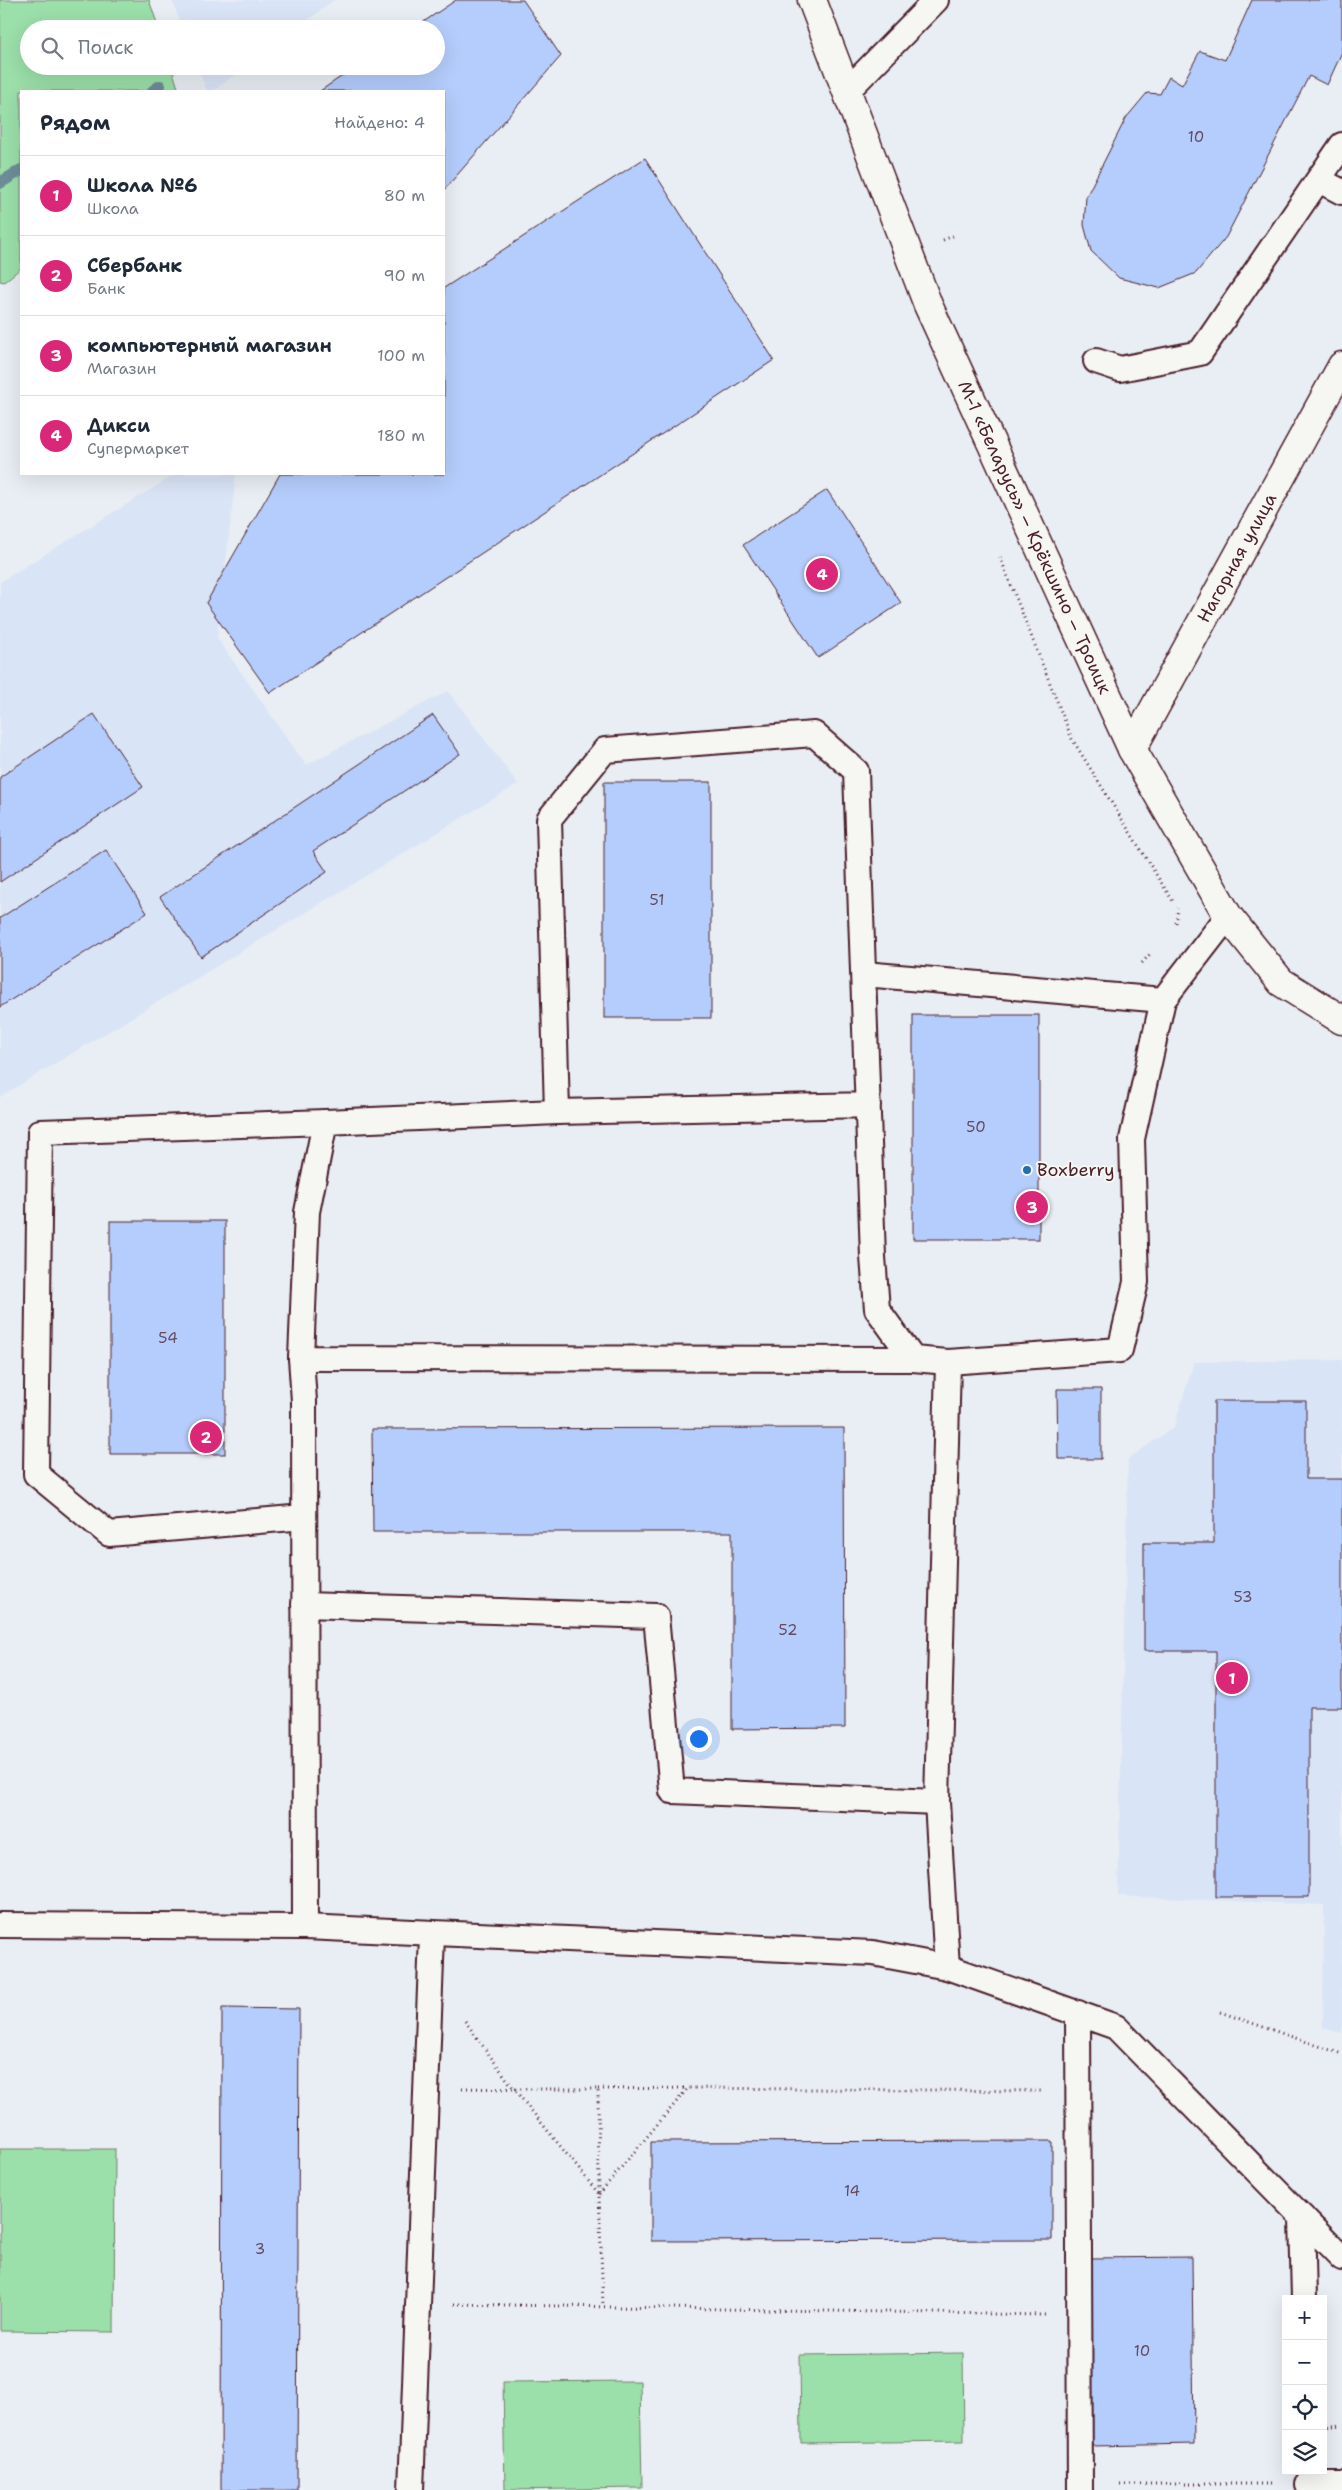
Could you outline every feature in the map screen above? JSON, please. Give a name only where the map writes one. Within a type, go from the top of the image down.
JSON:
[{"type":"main road","name":"М-1 «Беларусь» – Крёкшино – Троицк","points":[[812,0],[928,305],[1132,750],[1228,916],[1281,982],[1342,1020]]},
{"type":"main road","name":"Нагорная улица","points":[[1132,750],[1342,366]]},
{"type":"lane","points":[[846,92],[936,0]]},
{"type":"lane","points":[[1096,362],[1120,370],[1200,354],[1342,145]]},
{"type":"lane","points":[[1319,180],[1342,192]]},
{"type":"lane","points":[[557,1112],[549,819],[605,750],[814,734],[856,771],[868,1105],[878,1308],[913,1360]]},
{"type":"lane","points":[[300,1358],[913,1360],[948,1362],[1120,1350],[1136,1282],[1132,1139],[1152,999],[1228,916]]},
{"type":"lane","points":[[864,974],[1152,999]]},
{"type":"lane","points":[[304,1517],[109,1534],[36,1474],[40,1132],[557,1112],[868,1105]]},
{"type":"lane","points":[[305,1927],[304,1401],[300,1358],[307,1212],[325,1122]]},
{"type":"lane","points":[[947,1966],[937,1802],[948,1362]]},
{"type":"lane","points":[[304,1606],[656,1616],[672,1791],[937,1802]]},
{"type":"lane","points":[[0,1924],[305,1927],[872,1954],[947,1966],[1116,2027],[1342,2258]]},
{"type":"lane","points":[[411,2490],[432,1934]]},
{"type":"lane","points":[[1078,2013],[1080,2490]]},
{"type":"lane","points":[[1302,2217],[1304,2295]]},
{"type":"lane","points":[[1308,2482],[1342,2484]]},
{"type":"path","points":[[1000,556],[1072,739],[1179,910],[1176,926]]},
{"type":"path","points":[[1152,999],[1142,964],[1153,951]]},
{"type":"path","points":[[1220,2012],[1342,2054]]},
{"type":"path","points":[[464,2020],[514,2089],[599,2194]]},
{"type":"path","points":[[426,2087],[1079,2092]]},
{"type":"path","points":[[599,2194],[688,2088]]},
{"type":"path","points":[[598,2089],[599,2194],[604,2306]]},
{"type":"path","points":[[418,2304],[1080,2315]]},
{"type":"path","points":[[1327,2427],[1342,2425]]},
{"type":"path","points":[[1120,2484],[1308,2482]]},
{"type":"shaded area","points":[[172,0],[334,0],[308,20],[180,20]]},
{"type":"shaded area","points":[[201,75],[234,75],[214,90],[207,90]]},
{"type":"shaded area","points":[[174,475],[236,475],[217,638],[306,765],[448,691],[518,784],[0,1097],[0,582]]},
{"type":"shaded area","points":[[1342,1360],[1342,2033],[1323,2028],[1324,1905],[1118,1896],[1128,1459],[1174,1427],[1194,1362]]},
{"type":"green space","points":[[0,0],[149,0],[156,20],[20,20],[20,75],[174,75],[179,90],[20,90],[20,269],[4,282],[0,281]]},
{"type":"green space","points":[[0,2149],[115,2149],[114,2332],[0,2331]]},
{"type":"green space","points":[[963,2353],[964,2441],[801,2443],[800,2355]]},
{"type":"green space","points":[[640,2381],[642,2488],[505,2490],[503,2382]]},
{"type":"building","points":[[456,0],[523,0],[561,56],[445,189],[445,90],[321,90],[344,75],[445,75],[445,20],[426,20]]},
{"type":"building","points":[[1252,0],[1342,0],[1342,52],[1327,85],[1309,76],[1226,237],[1196,273],[1159,288],[1119,278],[1091,251],[1084,225],[1086,197],[1126,118],[1147,93],[1160,94],[1169,77],[1182,85],[1200,51],[1225,60]]},
{"type":"building","points":[[645,158],[774,360],[270,693],[206,603],[279,475],[445,475],[445,287]]},
{"type":"building","points":[[827,490],[901,603],[818,658],[743,545]]},
{"type":"building","points":[[94,714],[143,787],[0,882],[0,777]]},
{"type":"building","points":[[433,715],[460,754],[313,851],[327,872],[201,957],[160,897]]},
{"type":"building","points":[[604,782],[711,782],[711,1018],[604,1018]]},
{"type":"building","points":[[106,850],[147,913],[0,1007],[0,918]]},
{"type":"building","points":[[913,1015],[1039,1015],[1039,1239],[913,1239]]},
{"type":"building","points":[[110,1221],[225,1221],[225,1454],[110,1454]]},
{"type":"building","points":[[1057,1389],[1101,1389],[1101,1459],[1058,1459]]},
{"type":"building","points":[[1214,1401],[1306,1401],[1306,1479],[1342,1479],[1342,1707],[1309,1707],[1309,1897],[1216,1897],[1216,1651],[1144,1651],[1144,1543],[1214,1543]]},
{"type":"building","points":[[844,1428],[845,1728],[732,1729],[732,1532],[373,1532],[372,1429]]},
{"type":"building","points":[[222,2008],[299,2009],[297,2490],[221,2490]]},
{"type":"building","points":[[1052,2141],[1052,2240],[651,2241],[651,2142]]},
{"type":"building","points":[[1192,2257],[1194,2444],[1092,2446],[1089,2258]]},
{"type":"waterway","points":[[154,90],[160,86]]},
{"type":"waterway","points":[[0,183],[20,171]]},
{"type":"place","name":"Дикси","points":[[822,574]]},
{"type":"place","name":"Boxberry","points":[[1027,1170]]},
{"type":"place","name":"компьютерный магазин","points":[[1032,1207]]},
{"type":"place","name":"Сбербанк","points":[[206,1437]]},
{"type":"place","name":"Школа №6","points":[[1232,1678]]}]
